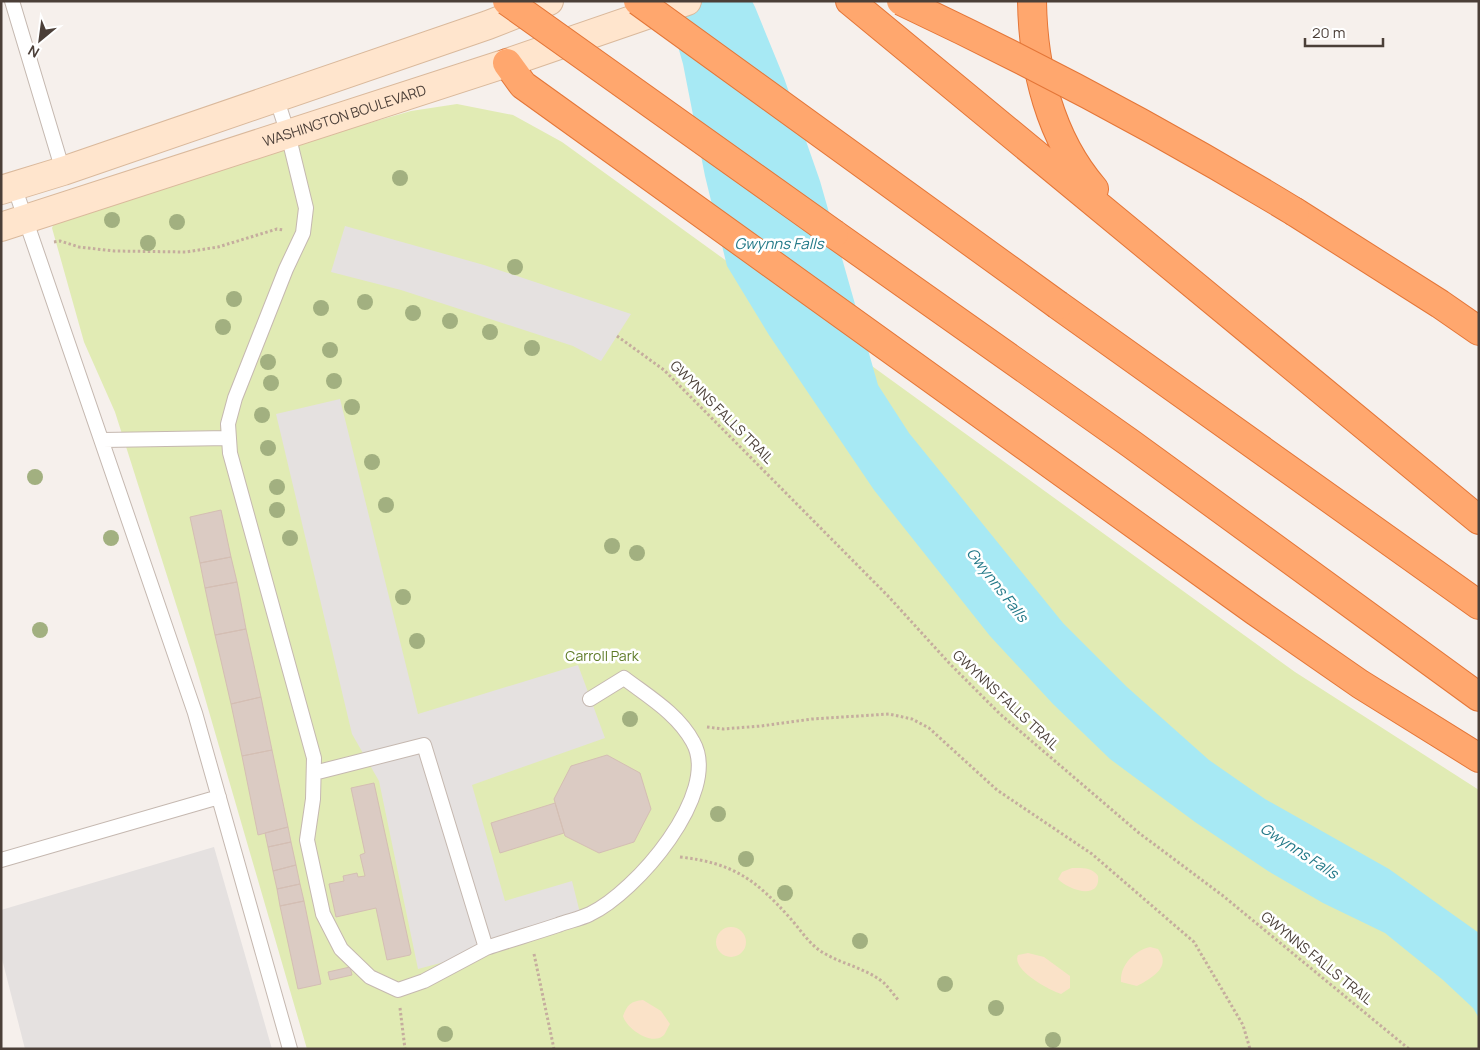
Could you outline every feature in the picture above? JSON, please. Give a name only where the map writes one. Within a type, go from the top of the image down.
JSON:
[{"type":"highway","points":[[507,1],[1130,443],[1479,697]]},
{"type":"highway","points":[[850,1],[1479,520]]},
{"type":"highway","points":[[901,1],[988,42],[1184,145],[1296,212],[1479,331]]},
{"type":"highway","points":[[1032,1],[1036,61],[1053,121],[1076,169],[1127,229]]},
{"type":"highway","points":[[633,12],[1058,305],[1479,605]]},
{"type":"highway","points":[[507,63],[523,85],[1306,648],[1479,758]]},
{"type":"main road","points":[[8,188],[63,171],[276,96],[488,25],[549,1]]},
{"type":"main road","name":"WASHINGTON BOULEVARD","points":[[13,223],[507,63],[633,12],[687,1]]},
{"type":"main road","points":[[488,25],[507,63]]},
{"type":"lane","points":[[12,1],[63,171]]},
{"type":"lane","points":[[276,96],[288,134],[306,208],[304,232],[286,269],[235,398],[228,424],[230,453],[314,758],[313,799],[307,840],[323,914],[341,949],[370,977],[398,990],[424,980],[486,948],[590,914],[618,895],[645,869],[657,854],[690,806],[696,790],[700,761],[694,743],[680,723],[624,678],[590,699]]},
{"type":"lane","points":[[8,188],[13,223],[103,440],[195,713],[290,1049]]},
{"type":"lane","points":[[103,440],[229,438]]},
{"type":"lane","points":[[314,774],[424,745],[486,948]]},
{"type":"lane","points":[[1,860],[219,797]]},
{"type":"path","points":[[60,241],[96,249],[186,252],[218,248],[276,229],[304,232]]},
{"type":"path","name":"GWYNNS FALLS TRAIL","points":[[617,336],[671,377],[868,576],[950,664],[1000,714],[1140,833],[1222,895],[1409,1049]]},
{"type":"path","points":[[703,726],[723,729],[860,715],[889,714],[912,719],[929,728],[997,790],[1092,854],[1194,942],[1243,1025],[1250,1049]]},
{"type":"path","points":[[657,854],[703,860],[728,866],[749,879],[775,902],[818,949],[867,973],[884,984],[899,1001]]},
{"type":"path","points":[[530,934],[555,1048]]},
{"type":"path","points":[[398,990],[405,1049]]},
{"type":"green space","name":"Carroll Park","points":[[457,104],[513,115],[562,142],[1295,672],[1479,790],[1479,1049],[307,1049],[196,667],[115,412],[84,342],[52,228],[59,212],[411,111]]},
{"type":"sand","points":[[1072,868],[1093,871],[1098,876],[1098,884],[1094,889],[1083,891],[1069,887],[1058,879],[1062,872]]},
{"type":"sand","points":[[731,927],[741,932],[746,942],[741,952],[731,957],[721,952],[716,942],[721,932]]},
{"type":"sand","points":[[1150,947],[1158,949],[1163,961],[1154,976],[1137,986],[1121,982],[1123,970],[1129,960],[1134,955]]},
{"type":"sand","points":[[1028,953],[1044,957],[1070,976],[1070,988],[1061,994],[1032,979],[1020,967],[1017,961],[1018,955]]},
{"type":"sand","points":[[643,1000],[661,1011],[670,1024],[664,1035],[659,1038],[653,1039],[640,1034],[625,1021],[623,1016],[630,1004]]},
{"type":"shaded area","points":[[345,226],[484,265],[631,314],[601,361],[573,346],[401,290],[331,272]]},
{"type":"shaded area","points":[[340,399],[418,714],[578,665],[605,738],[472,785],[505,901],[572,881],[583,925],[418,969],[379,781],[352,734],[276,414]]},
{"type":"shaded area","points":[[214,847],[272,1049],[25,1049],[1,955],[1,910]]},
{"type":"water","name":"Gwynns Falls","points":[[665,1],[752,1],[784,78],[820,181],[878,385],[909,433],[1063,623],[1127,687],[1209,760],[1265,799],[1389,869],[1479,933],[1479,1018],[1473,1008],[1443,980],[1385,933],[1323,903],[1268,871],[1195,822],[1110,759],[1053,704],[990,636],[874,490],[769,335],[727,266],[705,176],[683,64]]},
{"type":"building","points":[[221,510],[231,557],[200,563],[190,517]]},
{"type":"building","points":[[231,557],[237,582],[205,588],[200,563]]},
{"type":"building","points":[[237,582],[246,629],[215,635],[205,588]]},
{"type":"building","points":[[246,629],[261,697],[231,704],[215,635]]},
{"type":"building","points":[[261,697],[272,750],[242,756],[231,704]]},
{"type":"building","points":[[272,750],[288,827],[258,835],[242,756]]},
{"type":"building","points":[[607,755],[640,773],[651,809],[634,842],[599,853],[565,836],[554,799],[571,766]]},
{"type":"building","points":[[374,783],[411,953],[410,955],[387,960],[376,908],[336,917],[329,884],[344,881],[343,876],[357,873],[358,877],[365,876],[360,855],[365,853],[351,788]]},
{"type":"building","points":[[555,803],[564,833],[500,853],[491,823]]},
{"type":"building","points":[[288,827],[291,842],[268,847],[265,833]]},
{"type":"building","points":[[291,842],[296,865],[273,871],[268,847]]},
{"type":"building","points":[[296,865],[300,884],[277,889],[273,871]]},
{"type":"building","points":[[300,884],[304,901],[280,906],[277,889]]},
{"type":"building","points":[[304,901],[321,984],[298,989],[280,906]]},
{"type":"building","points":[[350,967],[352,975],[330,980],[328,972]]}]
